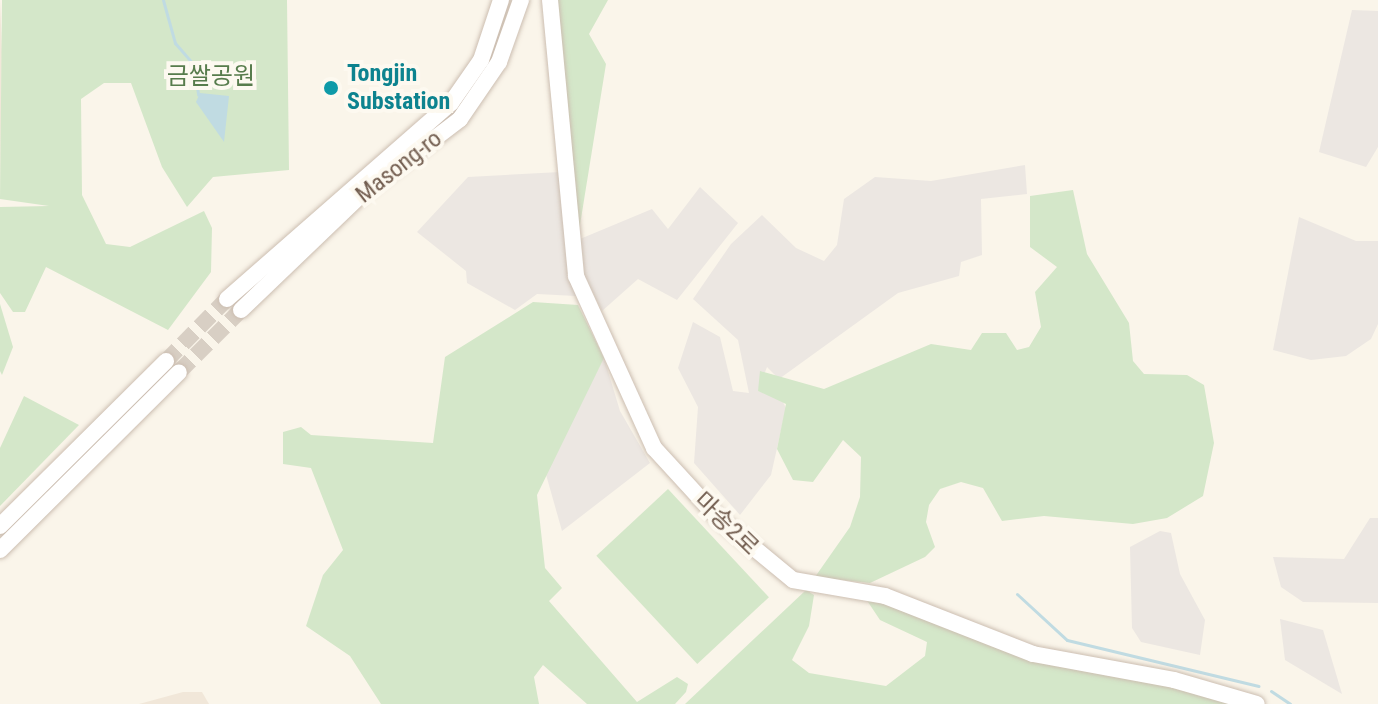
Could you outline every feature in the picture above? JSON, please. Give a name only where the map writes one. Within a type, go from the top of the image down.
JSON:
[{"type":"street","name":"Masong-ro","points":[[227,299],[451,103],[481,60],[501,0]]},
{"type":"street","name":"Masong-ro","points":[[241,310],[363,193],[460,119],[499,62],[521,0]]},
{"type":"street","name":"마송2로","points":[[550,0],[576,276],[654,448],[719,519],[793,580],[885,596],[1033,654],[1204,686],[1257,704]]},
{"type":"street","points":[[0,526],[173,366],[0,550]]},
{"type":"shaded area","points":[[0,0],[2,51],[0,199]]},
{"type":"shaded area","points":[[1352,10],[1378,11],[1378,147],[1366,167],[1319,152]]},
{"type":"shaded area","points":[[1025,165],[1027,194],[981,199],[982,255],[961,262],[959,276],[898,293],[779,379],[767,367],[758,391],[780,396],[786,408],[771,475],[740,515],[694,463],[698,407],[678,368],[693,322],[720,337],[733,391],[749,393],[738,340],[693,299],[731,244],[762,215],[796,248],[824,261],[837,245],[844,199],[875,177],[931,181]]},
{"type":"shaded area","points":[[560,172],[576,296],[537,294],[515,310],[467,283],[466,271],[417,232],[468,177]]},
{"type":"shaded area","points":[[700,187],[738,223],[677,300],[638,279],[602,311],[585,277],[580,239],[652,209],[668,229]]},
{"type":"shaded area","points":[[1299,217],[1356,241],[1378,241],[1378,324],[1371,339],[1346,356],[1311,360],[1273,350]]},
{"type":"shaded area","points":[[604,358],[620,411],[650,463],[562,531],[545,471]]},
{"type":"shaded area","points":[[1370,518],[1378,518],[1378,603],[1303,602],[1281,587],[1273,557],[1344,559]]},
{"type":"shaded area","points":[[1160,531],[1171,533],[1180,574],[1205,620],[1200,655],[1141,642],[1132,628],[1130,547]]},
{"type":"shaded area","points":[[1280,619],[1323,630],[1342,694],[1285,660]]},
{"type":"shaded area","points":[[183,692],[202,692],[209,704],[139,704]]},
{"type":"green space","name":"금쌀공원","points":[[2,0],[287,0],[289,170],[213,177],[187,207],[162,167],[131,83],[104,83],[81,99],[82,195],[106,244],[130,247],[204,211],[212,228],[211,272],[168,330],[46,267],[25,312],[13,312],[0,293],[0,207],[49,206],[0,199]]},
{"type":"green space","points":[[555,0],[608,0],[589,34],[606,64],[579,231]]},
{"type":"green space","points":[[1073,190],[1087,254],[1129,323],[1133,361],[1144,374],[1187,375],[1204,385],[1214,443],[1203,496],[1167,518],[1133,524],[1044,516],[1002,521],[983,488],[961,482],[940,489],[929,505],[926,522],[935,547],[925,557],[870,583],[815,577],[850,527],[860,497],[861,457],[843,440],[813,482],[793,480],[777,449],[786,404],[758,391],[760,371],[824,389],[931,344],[971,350],[982,333],[1006,333],[1017,350],[1029,347],[1041,327],[1035,292],[1057,267],[1030,247],[1030,196]]},
{"type":"green space","points":[[533,302],[578,305],[604,358],[537,495],[545,568],[562,588],[549,601],[637,702],[677,677],[688,684],[686,692],[675,704],[587,704],[543,665],[534,677],[539,704],[381,704],[350,656],[306,626],[323,575],[343,550],[311,468],[283,464],[283,432],[301,427],[311,435],[433,443],[445,357]]},
{"type":"green space","points":[[0,304],[13,347],[2,375],[0,371]]},
{"type":"green space","points":[[24,396],[79,425],[0,506],[0,448]]},
{"type":"green space","points":[[668,489],[769,597],[697,664],[596,556]]},
{"type":"green space","points":[[806,590],[814,595],[809,626],[792,660],[809,673],[886,686],[925,656],[927,642],[880,620],[866,599],[1242,704],[685,704]]},
{"type":"water","points":[[200,93],[229,96],[224,142],[196,102]]},
{"type":"waterway","points":[[163,0],[175,43],[194,65],[198,95]]},
{"type":"waterway","points":[[1017,594],[1067,640],[1259,686]]},
{"type":"waterway","points":[[1271,691],[1290,704]]},
{"type":"tunnel","points":[[166,361],[227,299]]},
{"type":"tunnel","points":[[179,372],[241,310]]},
{"type":"place","name":"Tongjin Substation","points":[[331,88]]}]
